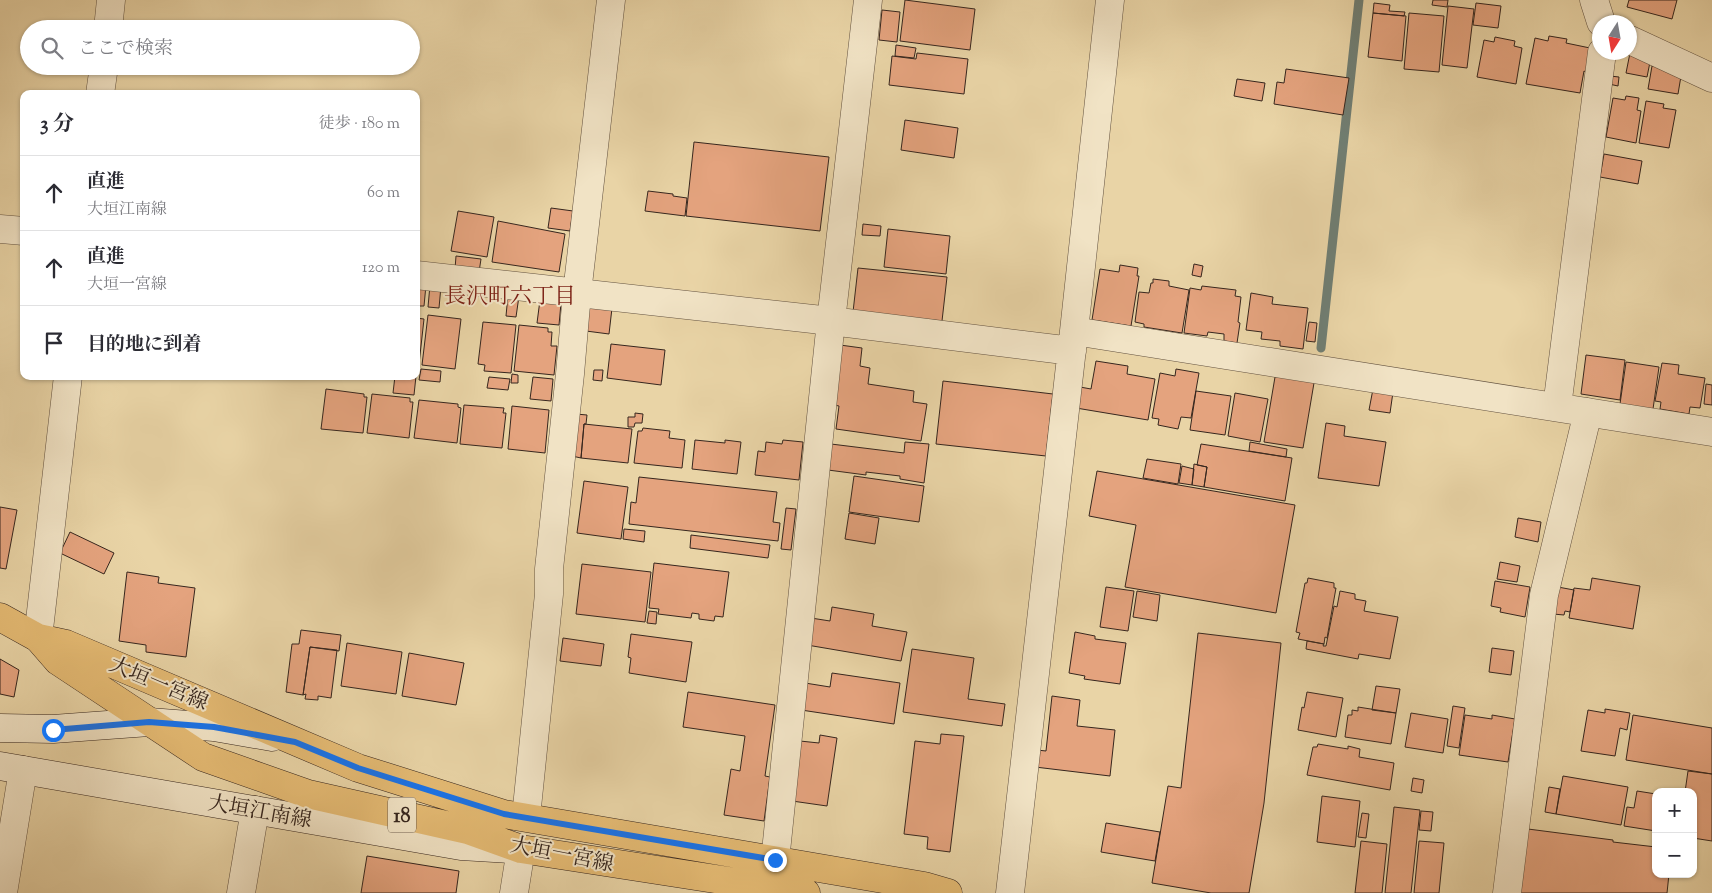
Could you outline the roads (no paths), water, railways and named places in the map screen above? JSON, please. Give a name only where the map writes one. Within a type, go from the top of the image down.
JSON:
[{"type":"main road","name":"大垣一宮線","points":[[0,617],[38,638],[66,644],[358,768],[504,814],[924,886],[948,893]]},
{"type":"main road","name":"大垣一宮線","points":[[38,638],[58,661],[203,757],[308,794],[468,830],[521,850],[806,893]]},
{"type":"street","points":[[109,20],[111,0]]},
{"type":"street","points":[[526,817],[549,594],[548,569],[569,384],[577,293],[611,0]]},
{"type":"street","points":[[775,860],[831,321],[868,0]]},
{"type":"street","points":[[1010,893],[1110,0]]},
{"type":"street","points":[[1594,0],[1599,15]]},
{"type":"street","points":[[1637,43],[1712,78]]},
{"type":"street","points":[[1558,407],[1601,60]]},
{"type":"street","points":[[101,90],[103,75]]},
{"type":"street","points":[[0,228],[20,230]]},
{"type":"street","points":[[420,275],[831,321],[1073,341],[1558,407],[1712,432]]},
{"type":"street","points":[[38,638],[68,380]]},
{"type":"street","points":[[1507,893],[1544,596],[1588,412]]},
{"type":"street","points":[[0,728],[53,730],[149,722],[214,727],[295,742]]},
{"type":"street","points":[[3,893],[11,768]]},
{"type":"street","name":"大垣江南線","points":[[11,768],[461,846],[521,850]]},
{"type":"street","points":[[241,893],[255,810]]},
{"type":"street","points":[[514,893],[521,850]]},
{"type":"waterway","points":[[1321,348],[1359,0]]},
{"type":"district","name":"長沢町六丁目","points":[[510,295]]}]
